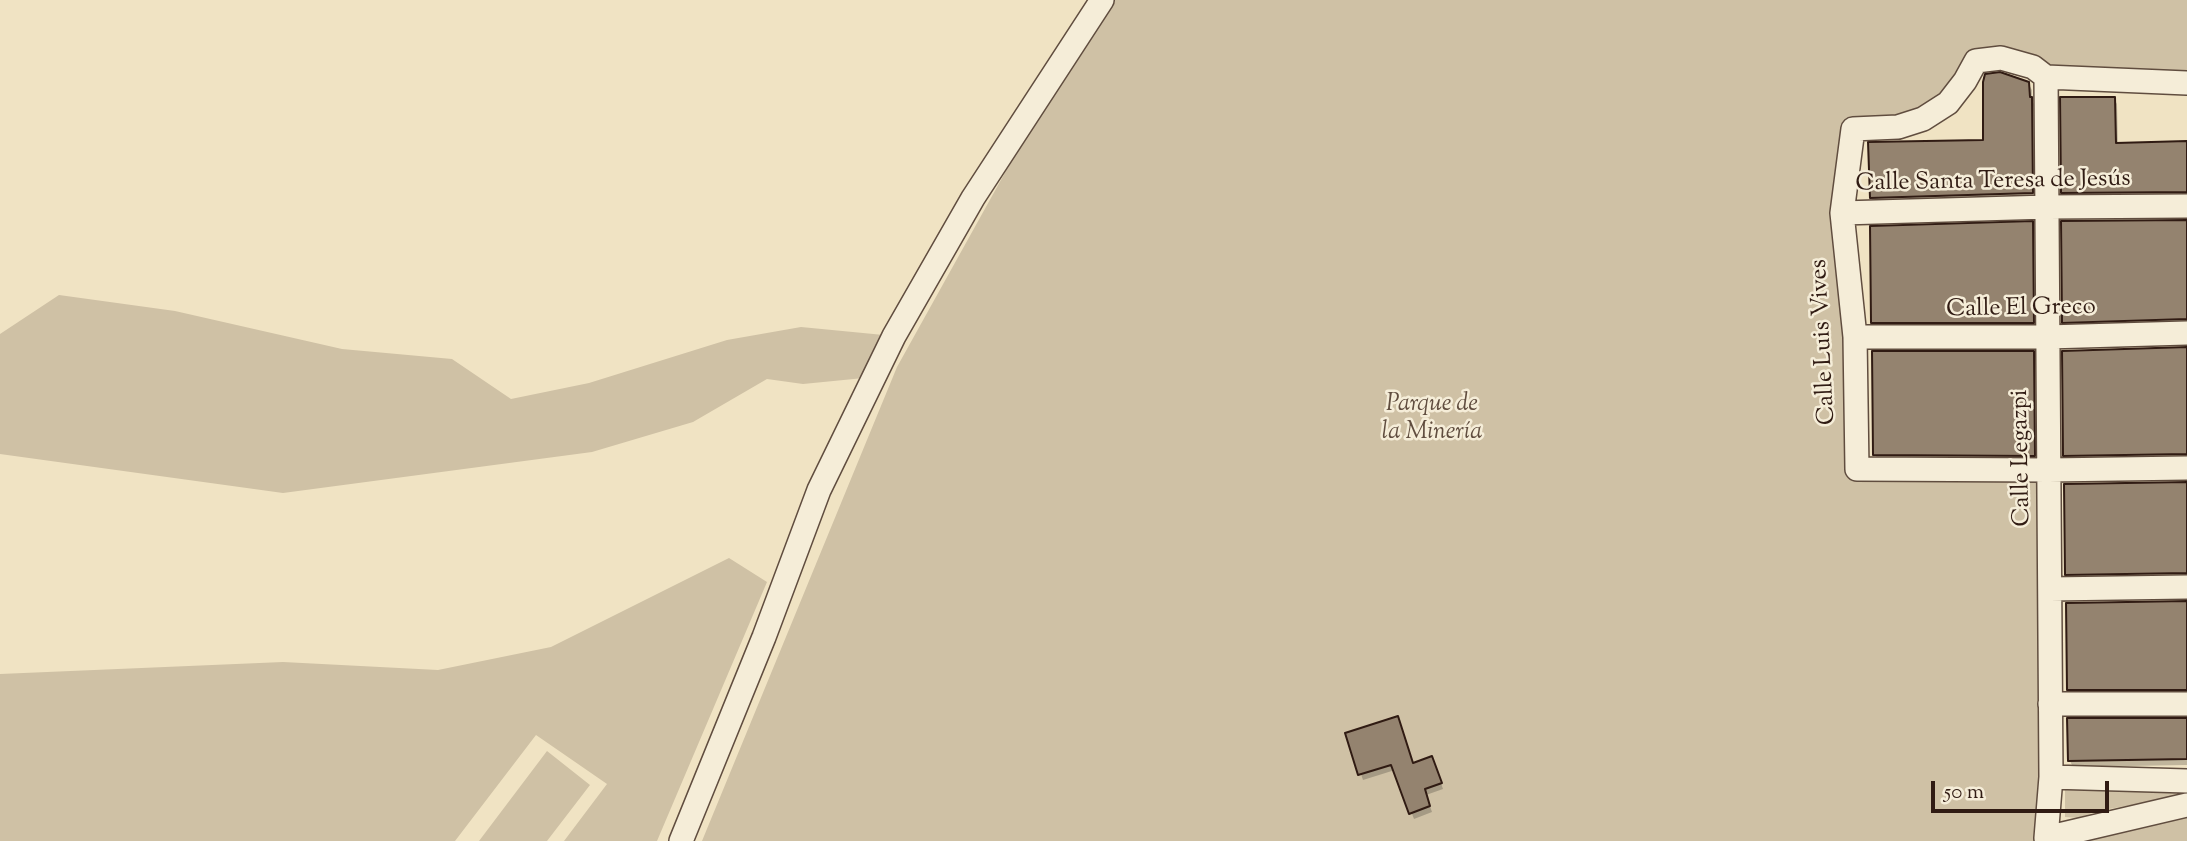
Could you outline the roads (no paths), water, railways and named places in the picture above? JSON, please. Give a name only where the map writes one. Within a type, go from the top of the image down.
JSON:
[{"type":"street","points":[[681,841],[764,637],[819,490],[894,336],[973,198],[1102,0]]},
{"type":"street","name":"Calle Santa Teresa de Jesús","points":[[2046,77],[2032,67],[2001,58],[1976,61],[1948,103],[1923,119],[1898,127],[1853,129],[1842,213],[2187,206]]},
{"type":"street","points":[[2046,77],[2187,83]]},
{"type":"street","name":"Calle Legazpi","points":[[2046,77],[2051,776],[2046,838],[2187,805]]},
{"type":"street","name":"Calle Luis Vives","points":[[1842,213],[1855,337],[1857,468],[2049,470]]},
{"type":"street","name":"Calle El Greco","points":[[1855,337],[2047,337],[2187,333]]},
{"type":"street","points":[[2049,470],[2187,468]]},
{"type":"street","points":[[2050,589],[2187,587]]},
{"type":"street","points":[[2050,704],[2187,704]]},
{"type":"street","points":[[2051,776],[2187,781]]},
{"type":"park label","name":"Parque de la Minería","points":[[1432,420]]}]
